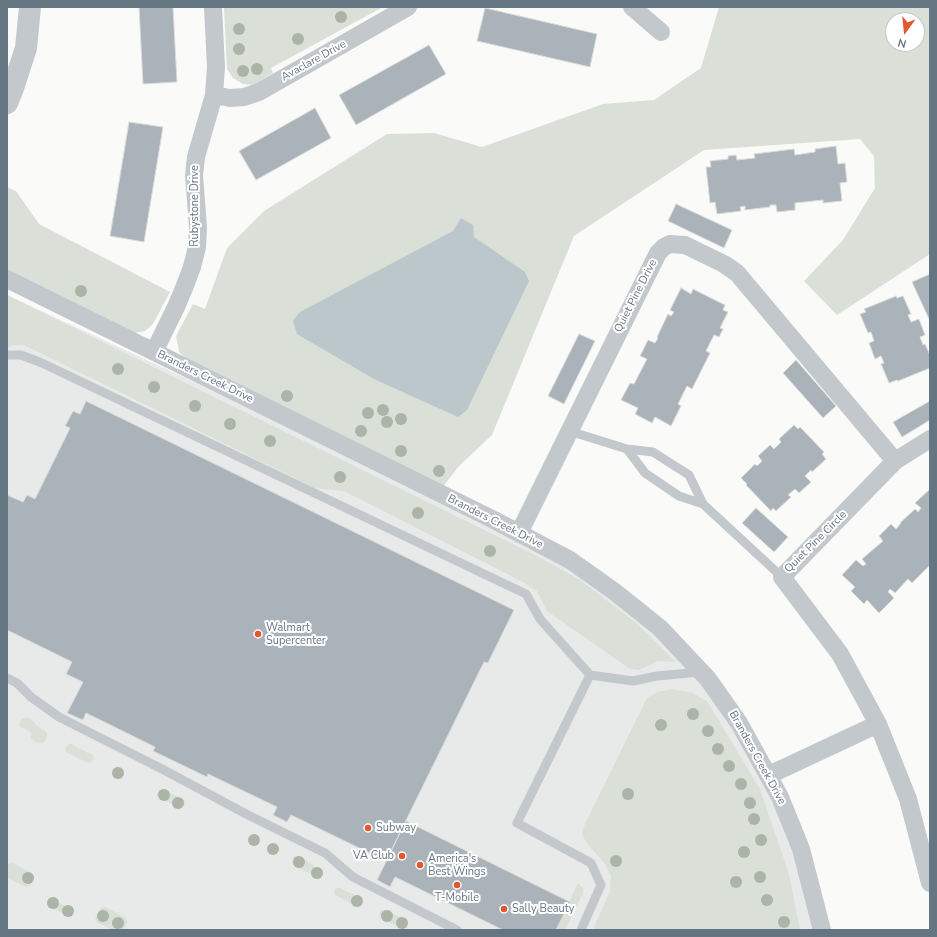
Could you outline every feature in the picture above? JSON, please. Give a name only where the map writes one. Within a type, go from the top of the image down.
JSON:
[{"type":"street","points":[[7,103],[26,48],[30,7]]},
{"type":"street","name":"Rubystone Drive","points":[[154,352],[176,307],[192,267],[197,247],[198,227],[194,175],[196,157],[214,95],[216,67],[213,7]]},
{"type":"street","name":"Avaclare Drive","points":[[214,95],[230,98],[244,97],[259,92],[408,7]]},
{"type":"street","points":[[632,7],[661,32]]},
{"type":"street","name":"Quiet Pine Drive","points":[[519,533],[658,252],[670,244],[678,243],[685,245],[724,264],[737,273],[895,461]]},
{"type":"street","name":"Branders Creek Drive","points":[[7,279],[519,533],[570,560],[615,592],[660,628],[708,679],[739,723],[780,797],[801,849],[822,930]]},
{"type":"street","name":"Quiet Pine Circle","points":[[930,439],[895,461],[782,577],[840,654],[878,724],[908,799],[930,883]]},
{"type":"street","points":[[769,776],[878,724]]},
{"type":"lane","points":[[7,355],[21,355],[42,363],[526,594],[540,619],[590,675],[633,681],[657,676],[701,672]]},
{"type":"lane","points":[[569,431],[627,448],[653,452],[690,475],[704,504],[782,577]]},
{"type":"lane","points":[[627,448],[645,473],[679,496],[704,504]]},
{"type":"lane","points":[[581,930],[601,885],[591,863],[517,823],[590,675]]},
{"type":"lane","points":[[7,677],[17,682],[31,697],[59,717],[164,770],[248,815],[325,853],[353,877],[457,930]]},
{"type":"shaded area","points":[[224,7],[383,7],[271,68],[273,73],[254,85],[243,84],[233,78],[227,69]]},
{"type":"shaded area","points":[[719,7],[930,7],[930,254],[837,315],[804,281],[843,240],[875,188],[874,156],[860,139],[704,150],[574,236],[492,435],[459,466],[442,488],[193,364],[179,352],[176,336],[193,304],[205,309],[227,248],[264,211],[387,134],[434,133],[482,147],[603,104],[654,100],[701,68]]},
{"type":"shaded area","points":[[7,187],[16,191],[39,224],[170,292],[153,324],[145,331],[134,333],[7,271]]},
{"type":"shaded area","points":[[461,218],[473,225],[474,237],[525,272],[529,281],[467,410],[458,417],[374,379],[297,334],[293,321],[300,312],[453,231]]},
{"type":"shaded area","points":[[7,295],[519,533],[660,628],[769,775],[822,930],[7,930]]},
{"type":"shaded area","points":[[7,295],[539,557],[580,580],[635,622],[676,662],[658,661],[639,670],[630,669],[547,611],[537,591],[525,583],[344,491],[315,488],[24,345],[13,345],[7,348]]},
{"type":"shaded area","points":[[672,689],[692,693],[707,701],[760,789],[789,874],[800,930],[593,930],[610,891],[611,876],[606,865],[586,842],[582,834],[585,824],[647,698],[658,692]]},
{"type":"shaded area","points":[[26,717],[30,718],[36,725],[47,733],[45,741],[42,743],[36,742],[30,738],[32,733],[19,726],[21,720]]},
{"type":"shaded area","points":[[71,744],[93,755],[94,758],[92,762],[88,763],[66,752],[65,749],[67,745]]},
{"type":"shaded area","points":[[162,789],[184,800],[185,804],[182,807],[178,807],[158,797],[157,795],[159,790]]},
{"type":"shaded area","points":[[294,856],[298,856],[321,870],[322,874],[319,878],[293,865],[292,862]]},
{"type":"shaded area","points":[[12,863],[32,873],[34,877],[30,886],[26,887],[7,878],[8,864]]},
{"type":"shaded area","points":[[578,883],[583,888],[583,893],[565,930],[556,930]]},
{"type":"shaded area","points":[[336,888],[340,888],[361,898],[361,906],[357,906],[335,895],[334,892]]},
{"type":"shaded area","points":[[48,899],[51,899],[73,910],[74,913],[72,917],[48,906]]},
{"type":"shaded area","points":[[105,907],[126,918],[127,922],[123,930],[113,930],[97,922],[95,919],[101,908]]},
{"type":"shaded area","points":[[381,910],[385,910],[407,920],[408,924],[406,928],[401,928],[381,918],[379,915]]},
{"type":"building","points":[[139,7],[173,7],[177,82],[143,84]]},
{"type":"building","points":[[485,8],[597,34],[590,67],[477,41]]},
{"type":"building","points":[[429,45],[446,74],[356,125],[339,95]]},
{"type":"building","points":[[315,108],[331,138],[256,180],[239,151]]},
{"type":"building","points":[[129,122],[163,127],[144,242],[110,236]]},
{"type":"building","points":[[836,146],[838,164],[845,163],[847,182],[840,183],[842,201],[823,203],[823,200],[795,203],[795,210],[777,212],[776,205],[745,210],[745,206],[740,207],[741,211],[717,214],[715,202],[710,203],[706,167],[711,167],[710,161],[728,159],[728,156],[736,155],[737,160],[755,158],[754,154],[794,149],[795,155],[815,152],[815,149]]},
{"type":"building","points":[[676,204],[732,230],[724,248],[668,221]]},
{"type":"building","points":[[930,274],[930,318],[929,319],[912,282]]},
{"type":"building","points":[[681,288],[691,294],[693,289],[725,305],[723,310],[728,312],[720,328],[723,329],[719,337],[714,335],[706,351],[710,353],[692,389],[687,386],[678,404],[681,406],[671,426],[655,417],[652,423],[635,414],[638,408],[621,400],[630,383],[634,384],[647,359],[640,356],[648,340],[655,343],[668,314],[671,316],[674,312],[670,310]]},
{"type":"building","points":[[896,296],[897,298],[903,296],[911,314],[908,315],[911,322],[919,319],[925,335],[920,337],[923,345],[925,344],[930,355],[930,368],[898,381],[889,383],[881,364],[884,363],[881,356],[875,359],[869,343],[874,341],[871,332],[868,333],[860,314],[866,312],[864,309]]},
{"type":"building","points":[[579,334],[595,341],[564,404],[548,396]]},
{"type":"building","points":[[796,360],[836,406],[823,418],[783,373]]},
{"type":"building","name":"Walmart Supercenter","points":[[86,401],[514,610],[488,663],[484,662],[386,861],[291,815],[287,822],[273,815],[277,807],[208,774],[207,777],[153,751],[155,747],[86,713],[83,720],[67,713],[83,682],[66,674],[72,662],[7,630],[7,495],[23,502],[27,495],[35,499],[70,428],[65,426],[73,411],[80,414]]},
{"type":"building","points":[[930,401],[930,420],[902,437],[893,422]]},
{"type":"building","points":[[794,425],[798,429],[800,427],[824,452],[822,454],[826,459],[812,472],[811,470],[805,476],[811,482],[799,493],[795,489],[788,495],[791,497],[776,511],[773,508],[771,511],[741,478],[755,464],[757,466],[762,461],[758,456],[770,445],[774,449],[781,442],[779,439]]},
{"type":"building","points":[[930,489],[930,565],[912,583],[908,579],[895,593],[890,589],[888,592],[894,598],[879,613],[867,600],[864,604],[851,591],[855,587],[842,575],[856,560],[863,566],[866,564],[862,559],[883,541],[879,536],[891,524],[896,529],[900,523],[915,509],[918,512],[921,508],[915,503]]},
{"type":"building","points":[[756,508],[788,537],[774,552],[742,523]]},
{"type":"building","points":[[406,821],[570,902],[556,930],[503,930],[395,877],[390,887],[377,880]]},
{"type":"place","name":"Walmart Supercenter","points":[[258,634]]},
{"type":"place","name":"Subway","points":[[368,828]]},
{"type":"place","name":"VA Club","points":[[402,856]]},
{"type":"place","name":"America's Best Wings","points":[[420,865]]},
{"type":"place","name":"T-Mobile","points":[[457,885]]},
{"type":"place","name":"Sally Beauty","points":[[504,909]]}]
